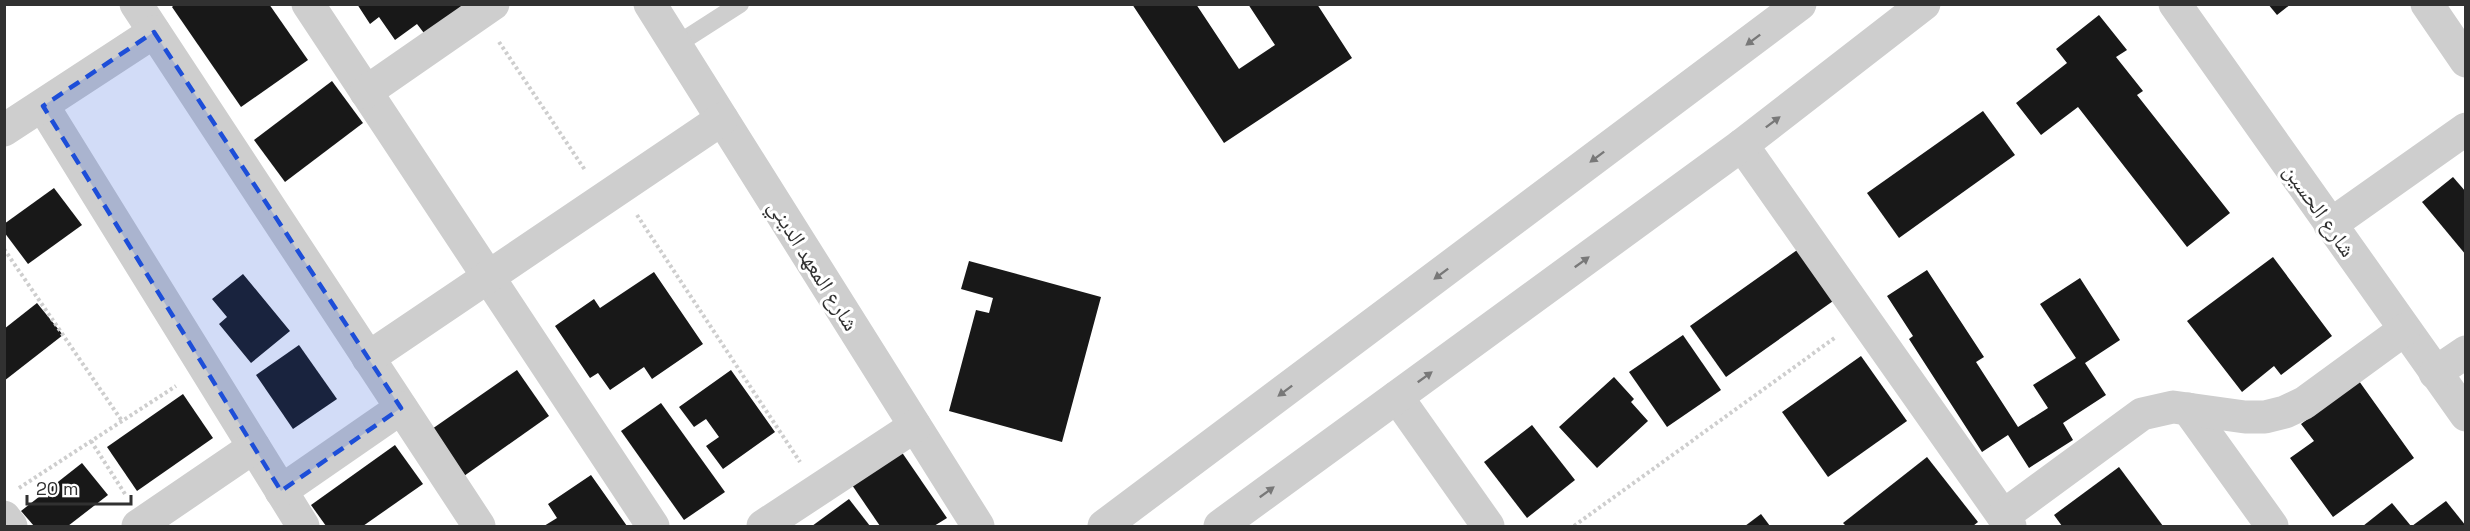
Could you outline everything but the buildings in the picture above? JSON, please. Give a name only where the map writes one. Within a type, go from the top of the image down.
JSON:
[{"type":"street","points":[[136,4],[479,526]]},
{"type":"street","points":[[308,4],[653,526]]},
{"type":"street","name":"شارع المعهد الديني","points":[[650,4],[978,526]]},
{"type":"street","points":[[1104,526],[1800,4]]},
{"type":"street","points":[[1220,526],[1742,145],[1924,4]]},
{"type":"street","name":"شارع الحسين","points":[[2175,4],[2466,415]]},
{"type":"street","points":[[2427,4],[2466,61]]},
{"type":"street","points":[[366,92],[486,9]]},
{"type":"street","points":[[4,130],[154,32]]},
{"type":"street","points":[[43,105],[303,526]]},
{"type":"street","points":[[368,358],[722,119]]},
{"type":"street","points":[[2330,225],[2466,129]]},
{"type":"street","points":[[1742,145],[2007,521],[2129,422],[2157,409],[2173,407],[2245,417],[2265,417],[2285,412],[2304,403],[2404,330]]},
{"type":"street","points":[[2435,373],[2466,351]]},
{"type":"street","points":[[1397,397],[1488,526]]},
{"type":"street","points":[[281,491],[401,408]]},
{"type":"street","points":[[2188,409],[2272,526]]},
{"type":"street","points":[[764,526],[915,426]]},
{"type":"street","points":[[140,525],[254,447]]},
{"type":"street","points":[[9,504],[11,526]]},
{"type":"lane","points":[[676,45],[740,4]]},
{"type":"path","points":[[486,9],[819,490]]},
{"type":"path","points":[[4,249],[122,421]]},
{"type":"path","points":[[1574,526],[1863,317]]},
{"type":"path","points":[[9,504],[91,441],[204,367]]},
{"type":"path","points":[[91,441],[140,525]]},
{"type":"highlighted area","points":[[154,32],[401,408],[281,491],[43,106]]}]
